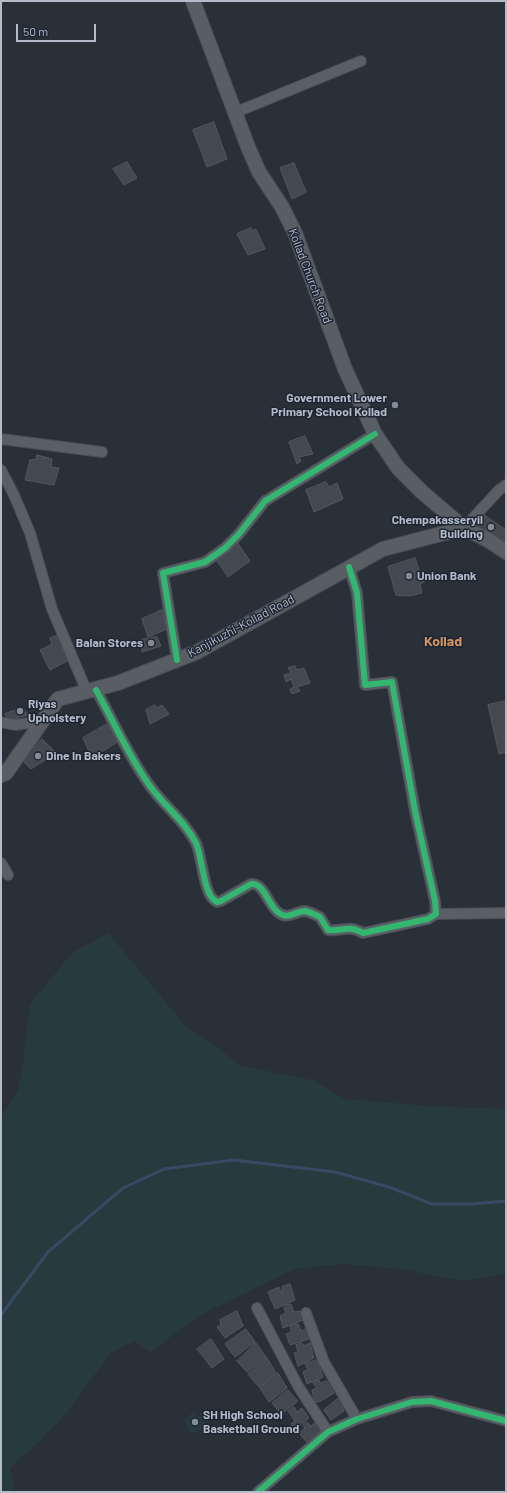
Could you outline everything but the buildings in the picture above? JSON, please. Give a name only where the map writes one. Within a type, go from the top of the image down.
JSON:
[{"type":"main road","name":"Kollad Church Road","points":[[193,1],[234,113],[259,172],[282,207],[295,233],[345,369],[375,434],[398,468],[422,492],[464,528],[488,540],[506,552]]},
{"type":"main road","name":"Kanjikuzhi-Kollad Road","points":[[1,775],[6,773],[58,699],[92,691],[197,652],[383,548],[464,528]]},
{"type":"street","points":[[234,113],[361,61]]},
{"type":"street","points":[[177,660],[163,573],[205,562],[226,548],[265,501],[375,434]]},
{"type":"street","points":[[1,439],[102,452]]},
{"type":"street","points":[[1,470],[14,495],[30,533],[52,609],[92,691],[148,783],[190,832],[199,850],[206,888],[214,900],[217,902],[255,883],[259,885],[273,908],[284,916],[305,911],[320,917],[328,930],[346,927],[355,928],[363,933],[428,919],[436,914],[506,913]]},
{"type":"street","points":[[464,528],[499,490],[506,485]]},
{"type":"street","points":[[349,567],[357,593],[365,685],[392,682],[415,811],[436,914]]},
{"type":"street","points":[[1,722],[15,725],[43,721]]},
{"type":"street","points":[[1,863],[8,875]]},
{"type":"street","points":[[258,1308],[298,1386],[328,1432]]},
{"type":"street","points":[[306,1313],[332,1378],[356,1419]]},
{"type":"street","points":[[258,1492],[328,1432],[356,1419],[420,1400],[506,1421]]},
{"type":"green space","points":[[108,933],[184,1024],[242,1066],[312,1080],[345,1099],[429,1106],[506,1109],[506,1274],[463,1281],[400,1269],[344,1264],[294,1269],[200,1315],[150,1352],[135,1341],[110,1353],[70,1409],[40,1441],[10,1468],[14,1487],[11,1492],[1,1492],[1,1117],[18,1090],[23,1063],[30,1004],[72,953]]},
{"type":"green space","name":"SH High School Basketball Ground","points":[[195,1411],[197,1417],[203,1415],[206,1426],[191,1435],[184,1419]]},
{"type":"waterway","points":[[1,1315],[48,1252],[123,1188],[164,1169],[234,1160],[335,1172],[389,1187],[432,1204],[471,1204],[506,1201]]},
{"type":"cycle path","points":[[177,660],[163,573],[205,562],[225,548],[239,534],[265,501],[375,434]]},
{"type":"cycle path","points":[[96,690],[142,775],[156,794],[186,827],[196,843],[206,885],[212,898],[217,902],[251,884],[255,884],[263,890],[275,910],[282,915],[292,915],[302,911],[309,912],[320,917],[328,930],[353,929],[363,933],[428,919],[436,914],[435,901],[415,811],[392,682],[365,685],[357,593],[349,567]]},
{"type":"cycle path","points":[[258,1492],[328,1432],[357,1419],[412,1402],[431,1401],[506,1421]]},
{"type":"place","name":"Government Lower Primary School Kollad","points":[[395,405]]},
{"type":"place","name":"Chempakasseryil Building","points":[[491,527]]},
{"type":"place","name":"Union Bank","points":[[409,576]]},
{"type":"place","name":"Balan Stores","points":[[151,643]]},
{"type":"place","name":"Riyas Upholstery","points":[[20,711]]},
{"type":"place","name":"Dine In Bakers","points":[[38,756]]},
{"type":"place","name":"SH High School Basketball Ground","points":[[195,1422]]},
{"type":"district","name":"Kollad","points":[[443,641]]}]
